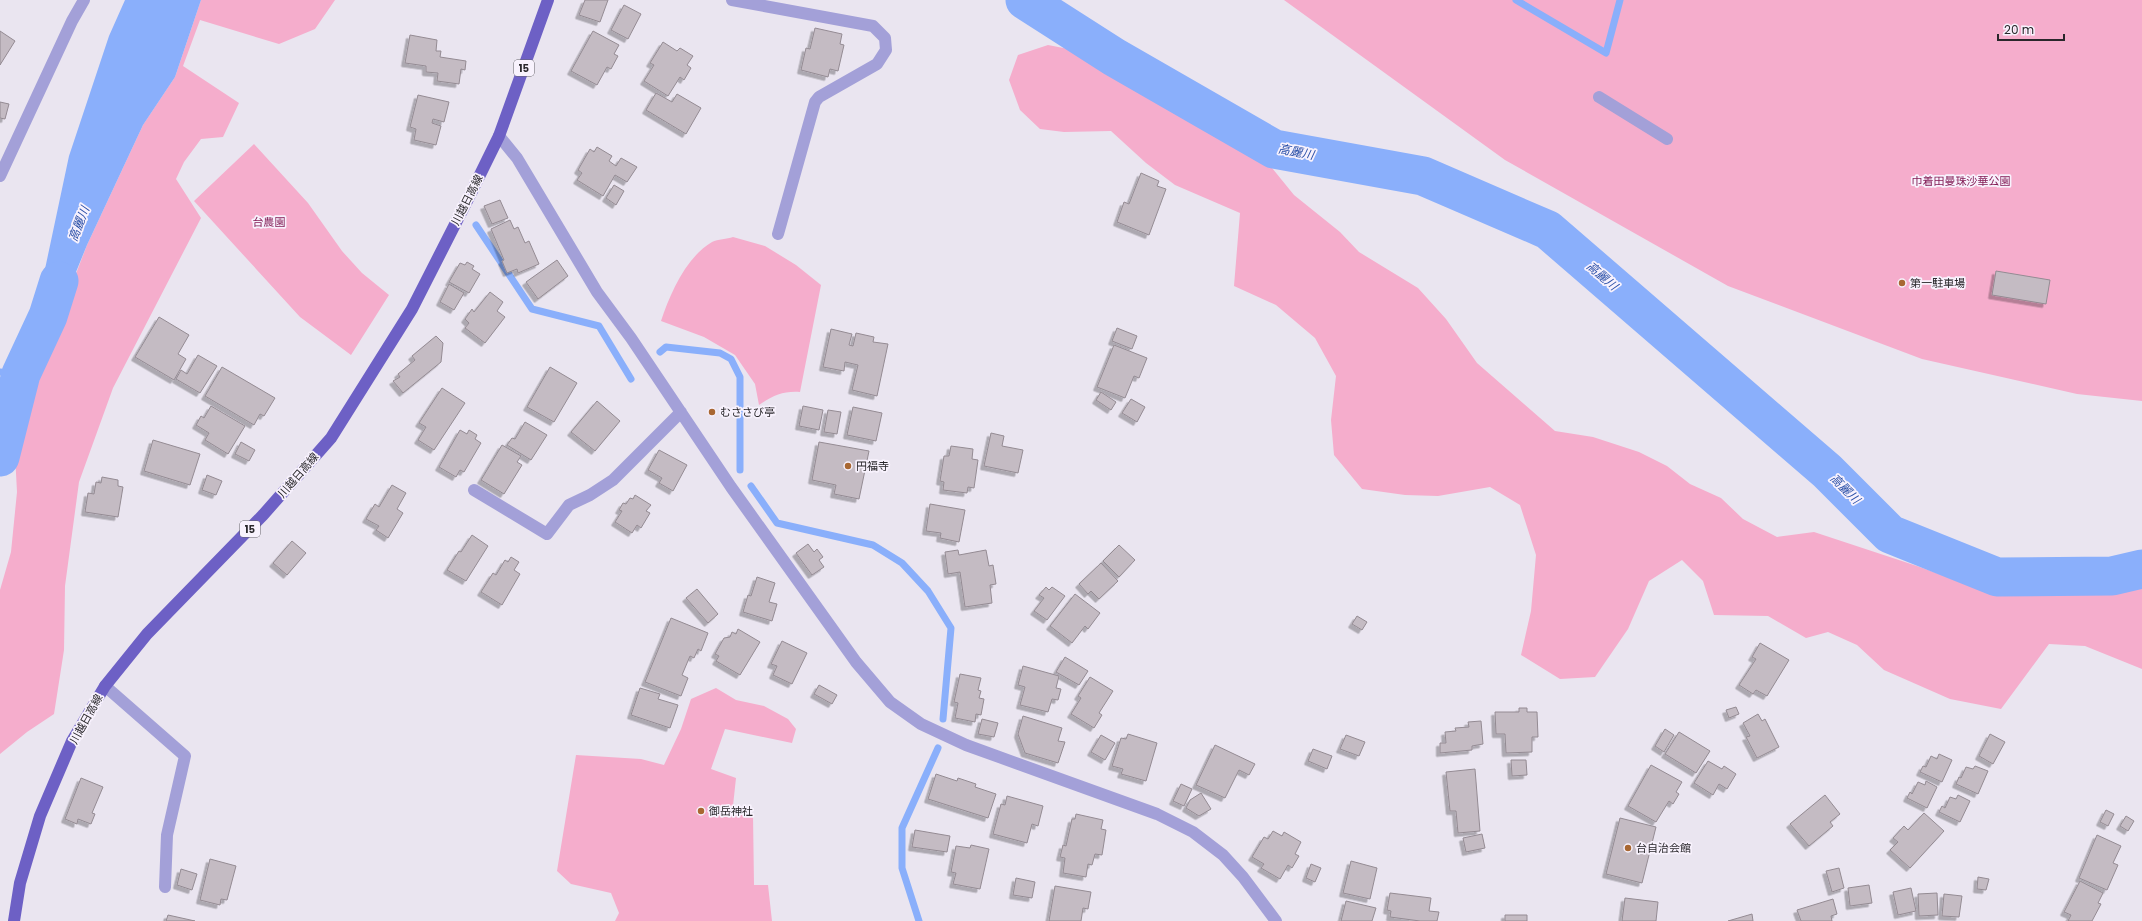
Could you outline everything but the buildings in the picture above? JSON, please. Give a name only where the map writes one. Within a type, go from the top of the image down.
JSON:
[{"type":"main road","name":"川越日高線","points":[[14,921],[20,883],[40,816],[72,741],[104,686],[147,634],[263,515],[331,438],[412,309],[499,136],[548,0]]},
{"type":"street","points":[[0,176],[72,21],[84,0]]},
{"type":"street","points":[[732,0],[873,26],[885,38],[886,50],[877,64],[819,97],[814,102],[778,234]]},
{"type":"street","points":[[1599,97],[1667,139]]},
{"type":"street","points":[[499,136],[517,158],[597,292],[681,412],[782,561],[856,662],[890,702],[921,724],[966,746],[1157,814],[1193,832],[1223,855],[1243,877],[1276,921]]},
{"type":"street","points":[[474,490],[547,534],[569,505],[590,495],[613,480],[681,412]]},
{"type":"street","points":[[104,686],[185,756],[167,835],[165,887]]},
{"type":"green space","points":[[201,0],[335,0],[315,29],[279,44],[200,20],[183,66],[239,103],[223,137],[201,139],[184,162],[176,179],[201,218],[113,388],[79,482],[65,586],[64,650],[54,714],[27,732],[0,754],[0,590],[11,552],[17,492],[14,435],[87,245],[143,125],[175,77]]},
{"type":"green space","name":"巾着田曼珠沙華公園","points":[[1284,0],[2142,0],[2142,401],[2077,394],[1922,359],[1728,286],[1505,160]]},
{"type":"green space","points":[[1048,45],[1094,54],[1112,72],[1210,132],[1240,139],[1264,158],[1294,195],[1340,232],[1359,252],[1418,288],[1446,319],[1477,363],[1555,431],[1593,437],[1639,452],[1667,466],[1690,484],[1721,498],[1743,519],[1777,537],[1814,532],[1917,566],[1983,590],[2094,589],[2142,580],[2142,669],[2085,646],[2049,644],[2001,709],[1950,699],[1884,670],[1857,645],[1828,632],[1806,638],[1768,616],[1714,615],[1703,581],[1682,560],[1649,581],[1628,629],[1595,677],[1560,679],[1521,655],[1531,611],[1536,555],[1520,505],[1490,487],[1438,496],[1405,495],[1362,489],[1334,455],[1331,420],[1336,376],[1315,338],[1276,305],[1234,286],[1240,213],[1175,185],[1146,163],[1111,131],[1064,132],[1040,129],[1020,110],[1009,80],[1018,55]]},
{"type":"green space","name":"台農園","points":[[254,144],[308,203],[342,251],[362,273],[389,295],[351,355],[300,317],[194,201]]},
{"type":"green space","points":[[733,237],[765,246],[796,265],[821,285],[800,392],[779,394],[759,405],[755,384],[735,355],[704,337],[661,321],[674,288],[694,257],[712,242]]},
{"type":"green space","points":[[716,688],[736,700],[764,706],[788,719],[796,729],[792,743],[725,729],[711,769],[736,778],[732,815],[753,815],[754,885],[768,885],[772,921],[615,921],[619,913],[611,893],[571,884],[557,871],[576,755],[641,759],[664,765],[681,729],[691,699]]},
{"type":"water","points":[[125,0],[201,0],[175,77],[143,125],[87,245],[54,326],[31,335],[69,156],[109,36]]},
{"type":"waterway","name":"高麗川","points":[[1025,0],[1114,57],[1274,149],[1423,176],[1548,230],[1827,471],[1890,534],[1997,577],[2112,576],[2142,569]]},
{"type":"waterway","points":[[1516,0],[1606,53],[1620,0]]},
{"type":"waterway","points":[[476,225],[532,309],[599,326],[631,379]]},
{"type":"waterway","name":"高麗川","points":[[0,457],[21,374],[48,316],[59,281]]},
{"type":"waterway","points":[[660,352],[666,347],[720,353],[731,359],[740,377],[740,470]]},
{"type":"waterway","points":[[0,372],[21,374]]},
{"type":"waterway","points":[[751,486],[777,523],[873,545],[902,563],[928,591],[951,628],[943,719]]},
{"type":"waterway","points":[[919,921],[902,868],[902,828],[938,748]]},
{"type":"place","name":"第一駐車場","points":[[1902,283]]},
{"type":"place","name":"むささび亭","points":[[712,412]]},
{"type":"place","name":"円福寺","points":[[848,466]]},
{"type":"place","name":"御岳神社","points":[[701,811]]},
{"type":"place","name":"台自治会館","points":[[1628,848]]}]
